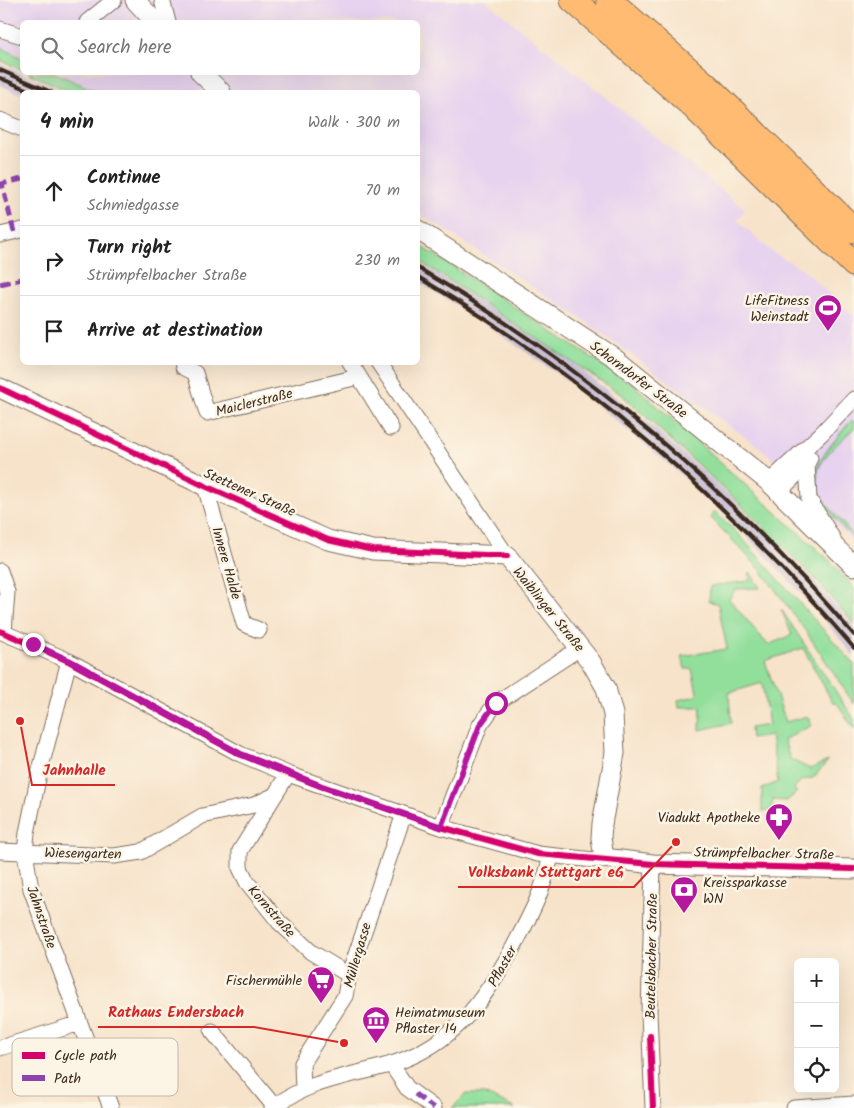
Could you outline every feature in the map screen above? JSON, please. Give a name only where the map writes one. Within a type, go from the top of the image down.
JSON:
[{"type":"highway","points":[[573,0],[695,108],[854,264]]},
{"type":"highway","points":[[609,0],[709,88],[854,230]]},
{"type":"street","points":[[89,20],[114,0]]},
{"type":"street","points":[[135,0],[153,20]]},
{"type":"street","points":[[162,0],[167,20]]},
{"type":"street","points":[[0,29],[20,35]]},
{"type":"street","points":[[203,75],[220,90]]},
{"type":"street","points":[[0,120],[20,128]]},
{"type":"street","points":[[0,235],[20,230]]},
{"type":"street","name":"Schorndorfer Straße","points":[[420,231],[615,358],[774,487],[848,559]]},
{"type":"street","name":"Maiclerstraße","points":[[183,365],[195,373],[207,413],[358,377]]},
{"type":"street","points":[[352,365],[391,428]]},
{"type":"street","name":"Waiblinger Straße","points":[[380,365],[507,556],[591,662],[606,688],[615,728],[615,753],[601,838],[604,858]]},
{"type":"street","name":"Stettener Straße","points":[[0,388],[205,486],[337,542],[373,550],[507,556]]},
{"type":"street","points":[[774,487],[854,399]]},
{"type":"street","points":[[774,487],[807,464],[821,434]]},
{"type":"street","name":"Schorndorfer Straße","points":[[807,464],[809,499],[848,559]]},
{"type":"street","name":"Innere Halde","points":[[205,486],[244,624],[259,630]]},
{"type":"street","points":[[0,571],[7,592],[2,632]]},
{"type":"street","name":"Strümpfelbacher Straße","points":[[2,632],[70,661],[240,754],[288,774],[441,827],[538,854],[594,860],[604,858],[653,864],[854,869]]},
{"type":"street","points":[[441,827],[480,725],[496,703],[580,648]]},
{"type":"street","name":"Jahnstraße","points":[[70,661],[39,774],[25,852],[31,889],[85,1038]]},
{"type":"street","name":"Kornstraße","points":[[288,774],[240,850],[240,868],[243,875],[279,922],[311,952],[349,975]]},
{"type":"street","name":"Wiesengarten","points":[[0,851],[114,856],[141,852],[202,816],[254,805],[273,796]]},
{"type":"street","name":"Müllergasse","points":[[303,1090],[302,1063],[345,996],[349,975],[404,814]]},
{"type":"street","name":"Pflaster","points":[[273,1107],[303,1090],[330,1078],[405,1059],[455,1030],[473,1012],[496,981],[535,908],[545,884],[551,856]]},
{"type":"street","name":"Beutelsbacher Straße","points":[[653,864],[650,1013],[653,1108]]},
{"type":"street","points":[[32,1038],[80,1023]]},
{"type":"street","points":[[212,1031],[273,1107]]},
{"type":"street","points":[[0,1048],[12,1044]]},
{"type":"street","points":[[391,1064],[408,1088],[434,1108]]},
{"type":"street","name":"Jahnstraße","points":[[107,1096],[111,1108]]},
{"type":"street","points":[[794,1108],[854,1104]]},
{"type":"shaded area","points":[[0,0],[485,0],[745,209],[737,220],[773,253],[801,268],[854,316],[854,543],[766,452],[585,321],[420,213],[420,90],[94,90],[61,75],[420,75],[420,20],[20,20],[20,56],[0,47]]},
{"type":"shaded area","points":[[0,64],[20,73],[20,75],[25,75],[59,90],[20,90],[20,94],[0,85]]},
{"type":"shaded area","points":[[420,263],[570,361],[654,428],[732,498],[814,581],[854,627],[854,656],[815,608],[721,510],[569,382],[471,314],[420,283]]},
{"type":"green space","points":[[0,47],[20,57],[20,69],[0,60]]},
{"type":"green space","points":[[33,75],[60,75],[93,90],[66,90]]},
{"type":"green space","points":[[420,245],[635,386],[829,560],[854,588],[854,624],[818,582],[733,497],[622,395],[420,261]]},
{"type":"green space","points":[[851,421],[854,421],[854,428],[823,461],[818,471],[817,481],[820,492],[828,505],[850,531],[853,538],[824,505],[817,492],[815,480],[817,468],[824,455]]},
{"type":"green space","points":[[714,511],[739,535],[854,664],[854,704],[807,633],[760,569],[711,518]]},
{"type":"green space","points":[[750,572],[760,588],[736,589],[729,599],[768,645],[792,635],[781,609],[854,719],[854,729],[837,703],[832,701],[803,648],[765,661],[786,722],[807,716],[812,725],[784,740],[790,759],[810,769],[828,761],[813,778],[800,781],[794,789],[797,792],[787,801],[774,800],[773,798],[772,810],[762,811],[762,789],[778,782],[771,736],[751,739],[750,728],[769,725],[762,683],[729,693],[731,723],[700,730],[701,707],[679,707],[678,700],[696,696],[697,693],[692,669],[685,669],[682,656],[727,649],[718,604],[709,601],[710,586],[749,581]]},
{"type":"green space","points":[[466,1094],[484,1094],[515,1108],[452,1108]]},
{"type":"railway","points":[[0,70],[46,90]]},
{"type":"railway","points":[[0,78],[28,90]]},
{"type":"railway","points":[[420,269],[539,346],[596,388],[651,433],[705,480],[756,530],[806,581],[854,635]]},
{"type":"railway","points":[[420,278],[479,315],[538,356],[596,399],[651,444],[756,542],[854,648]]},
{"type":"marked path","points":[[14,232],[2,184],[20,180]]},
{"type":"marked path","points":[[0,284],[20,279]]},
{"type":"marked path","points":[[415,1094],[434,1108]]},
{"type":"cycle path","points":[[0,388],[205,486],[328,540],[373,550],[507,556]]},
{"type":"cycle path","points":[[0,631],[69,661],[240,754],[321,786],[441,827],[538,854],[653,864],[854,869]]},
{"type":"cycle path","points":[[650,1036],[653,1108]]},
{"type":"place","name":"LifeFitness Weinstadt","points":[[828,332]]},
{"type":"place","name":"Jahnhalle","points":[[20,721]]},
{"type":"place","name":"Viadukt Apotheke","points":[[779,841]]},
{"type":"place","name":"Volksbank Stuttgart eG","points":[[676,842]]},
{"type":"place","name":"Kreissparkasse WN","points":[[684,914]]},
{"type":"place","name":"Fischermühle","points":[[321,1004]]},
{"type":"place","name":"Rathaus Endersbach","points":[[344,1043]]},
{"type":"place","name":"Heimatmuseum Pflaster 14","points":[[376,1044]]},
{"type":"route","points":[[33,644],[70,661],[240,754],[321,786],[441,827],[480,725],[496,703]]}]
